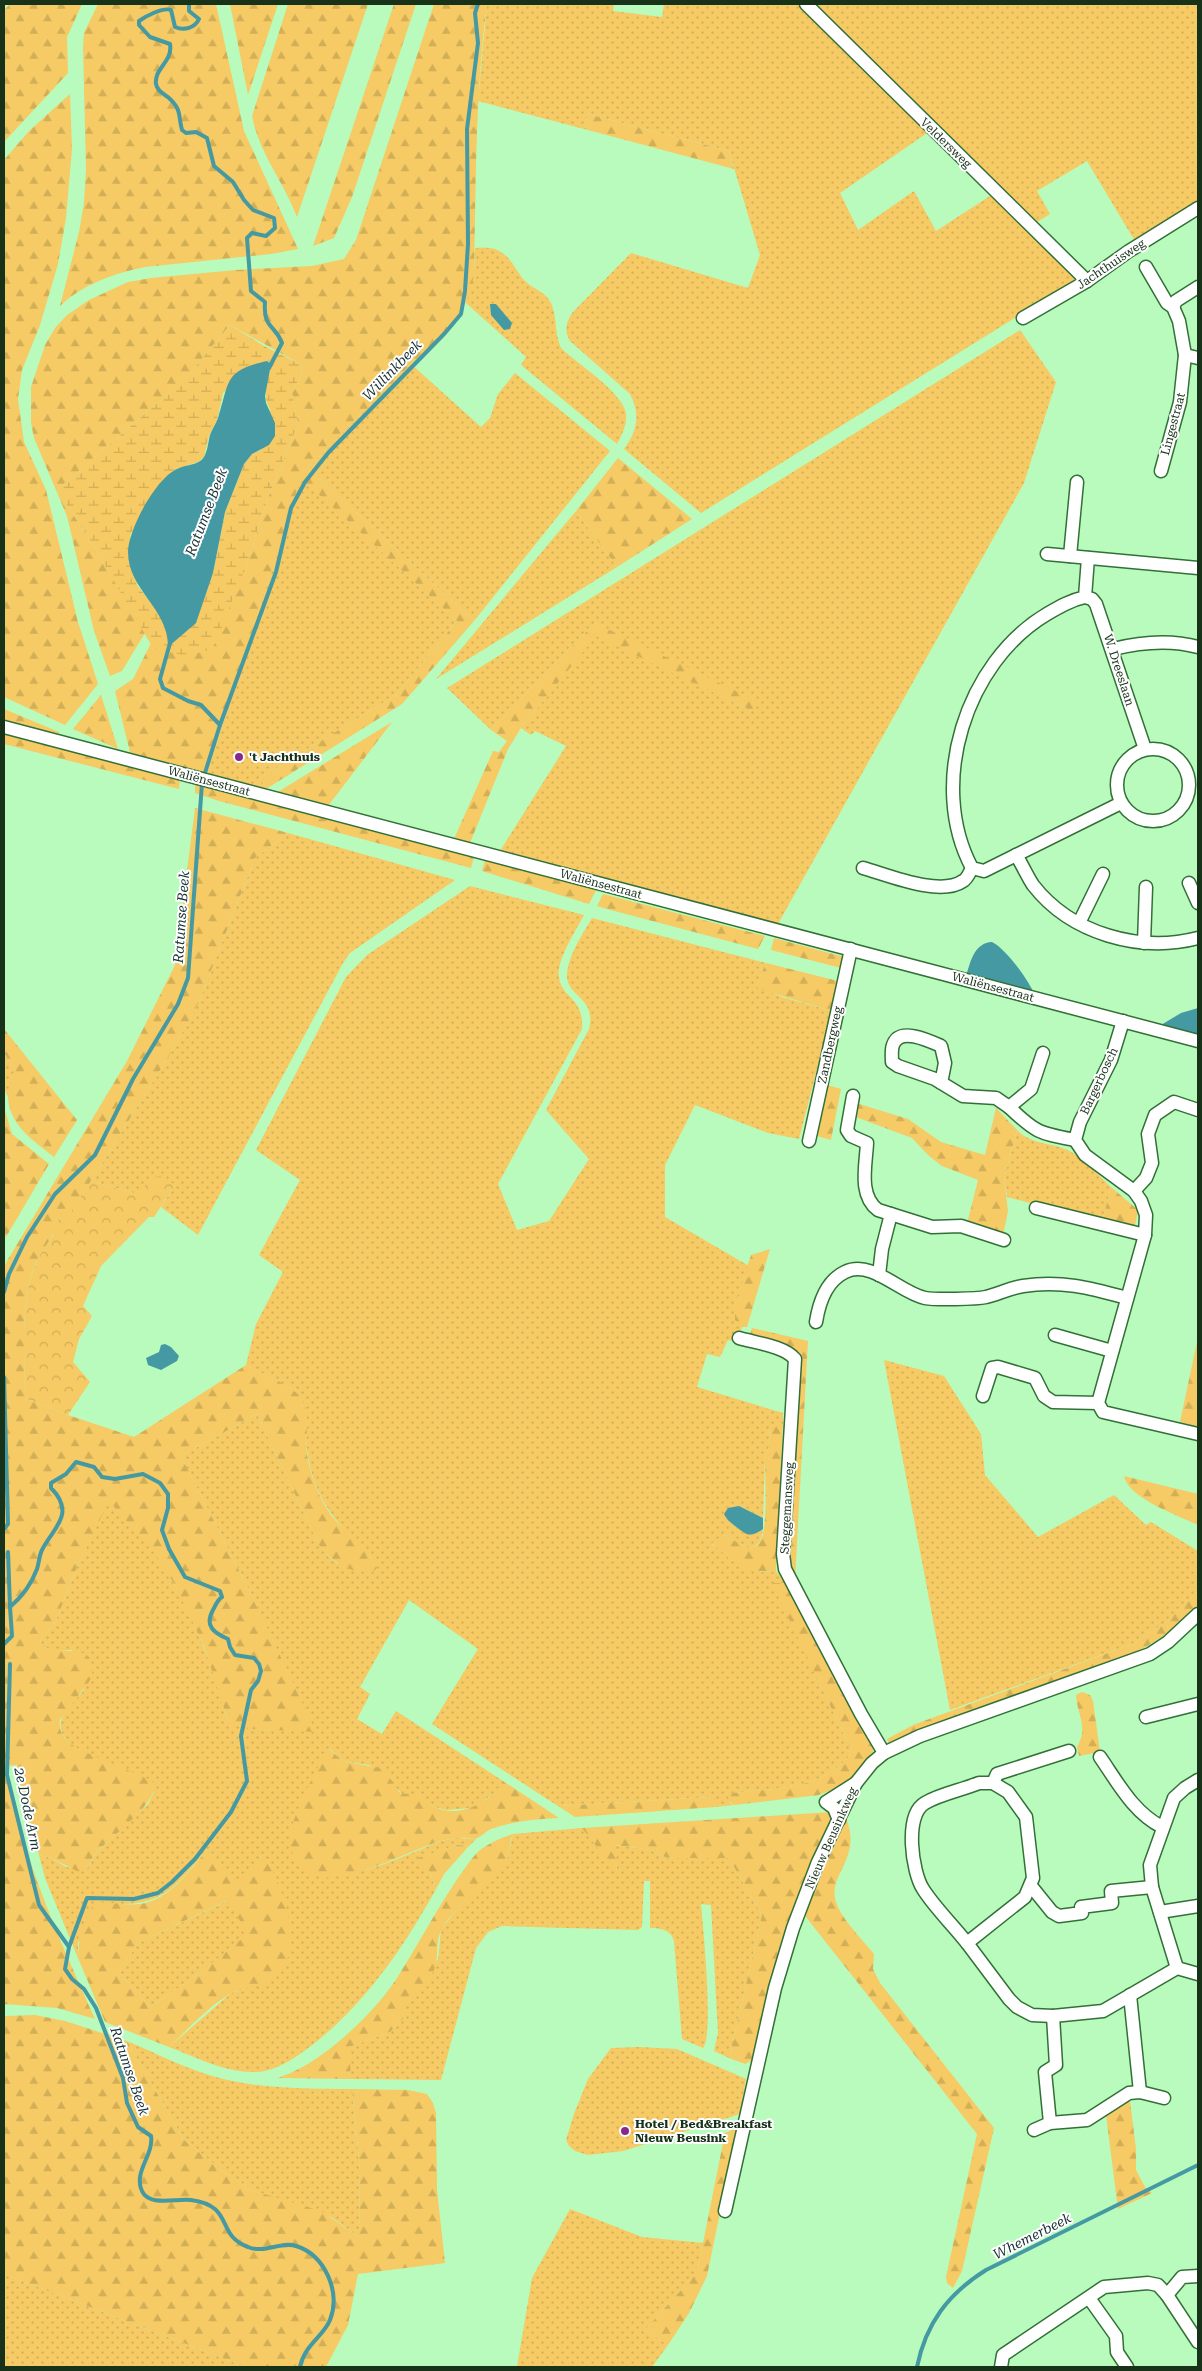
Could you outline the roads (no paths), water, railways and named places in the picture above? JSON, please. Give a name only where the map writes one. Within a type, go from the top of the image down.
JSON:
[{"type":"street","name":"Veldersweg","points":[[806,4],[1087,281]]},
{"type":"street","name":"Jachthuisweg","points":[[1023,318],[1087,281],[1142,243],[1198,208]]},
{"type":"street","name":"Lingestraat","points":[[1146,267],[1166,303],[1173,307],[1179,322],[1185,355],[1180,402],[1161,471]]},
{"type":"street","points":[[1173,307],[1176,302],[1198,287]]},
{"type":"street","points":[[1185,355],[1198,358]]},
{"type":"street","points":[[1070,556],[1076,482]]},
{"type":"street","points":[[1047,554],[1198,568]]},
{"type":"street","points":[[1088,558],[1084,597],[1074,599],[1033,622],[1008,644],[988,671],[971,701],[956,748],[953,788],[957,821],[966,857],[972,868],[984,871],[1121,803]]},
{"type":"street","name":"W. Dreeslaan","points":[[1084,597],[1092,599],[1096,604],[1113,649],[1145,749]]},
{"type":"street","points":[[1113,649],[1135,644],[1169,642],[1198,647]]},
{"type":"street","name":"Waliënsestraat","points":[[4,727],[1198,1041]]},
{"type":"street","points":[[1145,749],[1161,749],[1175,755],[1185,767],[1193,799],[1170,818],[1157,822],[1142,820],[1130,814],[1121,803],[1117,790],[1118,777],[1123,764],[1133,755],[1145,749]]},
{"type":"street","points":[[1016,855],[1034,885],[1059,909],[1079,923],[1125,941],[1168,944],[1198,938]]},
{"type":"street","points":[[863,868],[926,886],[945,888],[964,881],[972,868]]},
{"type":"street","points":[[1079,923],[1103,874]]},
{"type":"street","points":[[1189,883],[1198,903]]},
{"type":"street","points":[[1144,943],[1146,887]]},
{"type":"street","name":"Zandbergweg","points":[[809,1141],[851,949]]},
{"type":"street","name":"Bargerbosch","points":[[1075,1140],[1080,1122],[1111,1060],[1123,1021]]},
{"type":"street","points":[[941,1084],[945,1063],[940,1046],[923,1037],[902,1036],[896,1039],[892,1046],[892,1062],[898,1066],[935,1079],[941,1084],[963,1096],[996,1098],[1037,1131],[1075,1140],[1085,1155],[1134,1191],[1142,1202],[1146,1215],[1144,1235],[1098,1402],[1103,1412],[1198,1434]]},
{"type":"street","points":[[1009,1107],[1031,1089],[1043,1053]]},
{"type":"street","points":[[852,1096],[847,1130],[851,1136],[867,1143],[865,1194],[872,1205],[891,1214],[932,1227],[961,1226],[1004,1240]]},
{"type":"street","points":[[1134,1191],[1146,1178],[1152,1163],[1148,1134],[1155,1115],[1174,1102],[1198,1110]]},
{"type":"street","points":[[1036,1208],[1144,1235]]},
{"type":"street","points":[[879,1275],[882,1249],[891,1214]]},
{"type":"street","points":[[816,1322],[819,1302],[833,1281],[846,1271],[863,1268],[902,1289],[926,1298],[984,1297],[1022,1286],[1064,1283],[1127,1298]]},
{"type":"street","points":[[1055,1335],[1112,1351]]},
{"type":"street","name":"Steggemansweg","points":[[739,1338],[783,1349],[795,1359],[783,1554],[785,1569],[861,1714],[884,1753]]},
{"type":"street","points":[[983,1396],[992,1368],[998,1367],[1035,1378],[1044,1396],[1053,1402],[1098,1402]]},
{"type":"street","name":"Nieuw Beusinkweg","points":[[725,2211],[775,1988],[793,1928],[818,1862],[856,1783],[872,1763],[884,1753],[920,1736],[1150,1654],[1168,1642],[1198,1614]]},
{"type":"street","points":[[1146,1717],[1198,1704]]},
{"type":"street","points":[[993,1783],[997,1774],[1069,1751]]},
{"type":"street","points":[[1100,1757],[1135,1808],[1147,1819],[1162,1827]]},
{"type":"street","points":[[1177,1968],[1152,1887],[1150,1865],[1162,1827],[1174,1798],[1198,1780]]},
{"type":"street","points":[[839,1820],[834,1808],[826,1802],[856,1783]]},
{"type":"street","points":[[967,1943],[1025,1897],[1033,1878],[1026,1818],[1008,1792],[993,1783],[979,1784],[924,1803],[914,1814],[911,1824],[916,1876],[923,1889],[1017,2007],[1032,2015],[1053,2016],[1103,2010],[1177,1968],[1198,1974]]},
{"type":"street","points":[[1031,1886],[1052,1912],[1059,1916],[1082,1913],[1081,1907],[1112,1903],[1111,1892],[1152,1887]]},
{"type":"street","points":[[1160,1912],[1198,1906]]},
{"type":"street","points":[[1130,1995],[1140,2092]]},
{"type":"street","points":[[1050,2122],[1045,2072],[1056,2065],[1053,2016]]},
{"type":"street","points":[[1034,2130],[1050,2122],[1087,2120],[1129,2093],[1140,2092],[1164,2098]]},
{"type":"street","points":[[1168,2295],[1182,2277],[1198,2276]]},
{"type":"street","points":[[1001,2367],[1003,2355],[1104,2287],[1148,2283],[1158,2285],[1168,2295],[1198,2342]]},
{"type":"street","points":[[1089,2298],[1116,2336],[1118,2352],[1127,2367]]},
{"type":"water","points":[[490,304],[496,304],[512,323],[510,329],[504,330],[491,315]]},
{"type":"water","points":[[267,361],[271,364],[265,396],[275,423],[275,436],[269,445],[252,454],[244,464],[225,512],[213,573],[196,623],[168,647],[167,634],[162,621],[134,578],[128,552],[129,542],[138,518],[160,483],[180,467],[199,462],[204,457],[210,435],[218,418],[227,386],[231,379],[243,369]]},
{"type":"water","points":[[992,942],[1021,971],[1033,991],[967,973],[972,958],[981,945]]},
{"type":"water","points":[[1198,1008],[1198,1035],[1161,1025],[1181,1013]]},
{"type":"water","points":[[165,1344],[171,1347],[179,1356],[177,1361],[161,1370],[148,1365],[146,1358],[159,1352],[161,1345]]},
{"type":"water","points":[[739,1506],[763,1518],[763,1529],[751,1535],[729,1521],[724,1514],[728,1508]]},
{"type":"waterway","name":"Ratumse Beek","points":[[189,4],[189,11],[199,19],[195,25],[189,28],[175,27],[171,10],[168,9],[146,17],[139,21],[139,25],[150,37],[170,44],[169,56],[156,78],[156,84],[159,90],[176,106],[182,130],[186,133],[196,132],[207,138],[214,166],[233,182],[244,200],[253,210],[274,218],[275,228],[266,236],[252,233],[247,238],[251,291],[265,302],[268,322],[282,343],[269,368]]},
{"type":"waterway","name":"Willinkbeek","points":[[220,725],[276,572],[291,508],[305,482],[328,453],[445,333],[461,314],[465,291],[468,244],[467,129],[478,43],[475,13],[478,4]]},
{"type":"waterway","name":"Ratumse Beek","points":[[170,643],[160,679],[163,688],[188,701],[201,705],[220,725],[204,776]]},
{"type":"waterway","name":"Ratumse Beek","points":[[4,1292],[9,1274],[27,1237],[55,1194],[95,1155],[133,1079],[178,1004],[188,978],[202,783]]},
{"type":"waterway","name":"Ratumse Beek","points":[[4,1377],[8,1524],[4,1529]]},
{"type":"waterway","name":"Ratumse Beek","points":[[4,1644],[12,1636],[10,1607],[23,1594],[32,1580],[42,1550],[60,1521],[62,1506],[51,1488],[51,1483],[66,1474],[76,1462],[94,1467],[102,1477],[115,1479],[143,1474],[160,1483],[168,1494],[168,1508],[162,1530],[169,1549],[185,1577],[220,1591],[222,1597],[210,1616],[210,1625],[218,1634],[228,1639],[235,1655],[254,1658],[259,1664],[261,1671],[258,1681],[251,1690],[241,1736],[247,1781],[231,1812],[195,1859],[158,1893],[134,1899],[87,1898],[69,1947],[65,1969],[72,1979],[84,1989],[96,2008],[123,2078],[127,2103],[138,2127],[151,2136],[150,2150],[140,2177],[142,2191],[146,2196],[151,2199],[164,2201],[191,2200],[205,2203],[220,2214],[231,2235],[238,2242],[254,2249],[284,2245],[296,2246],[315,2257],[328,2276],[333,2298],[330,2320],[306,2352],[300,2367]]},
{"type":"waterway","points":[[8,1552],[10,1607]]},
{"type":"waterway","name":"2e Dode Arm","points":[[10,1664],[7,1775],[39,1905],[69,1947]]},
{"type":"waterway","name":"Whemerbeek","points":[[917,2367],[926,2337],[933,2323],[950,2300],[972,2279],[986,2270],[1198,2165]]},
{"type":"place","name":"'t Jachthuis","points":[[239,757]]},
{"type":"place","name":"Hotel / Bed&Breakfast Nieuw Beusink","points":[[625,2131]]}]
